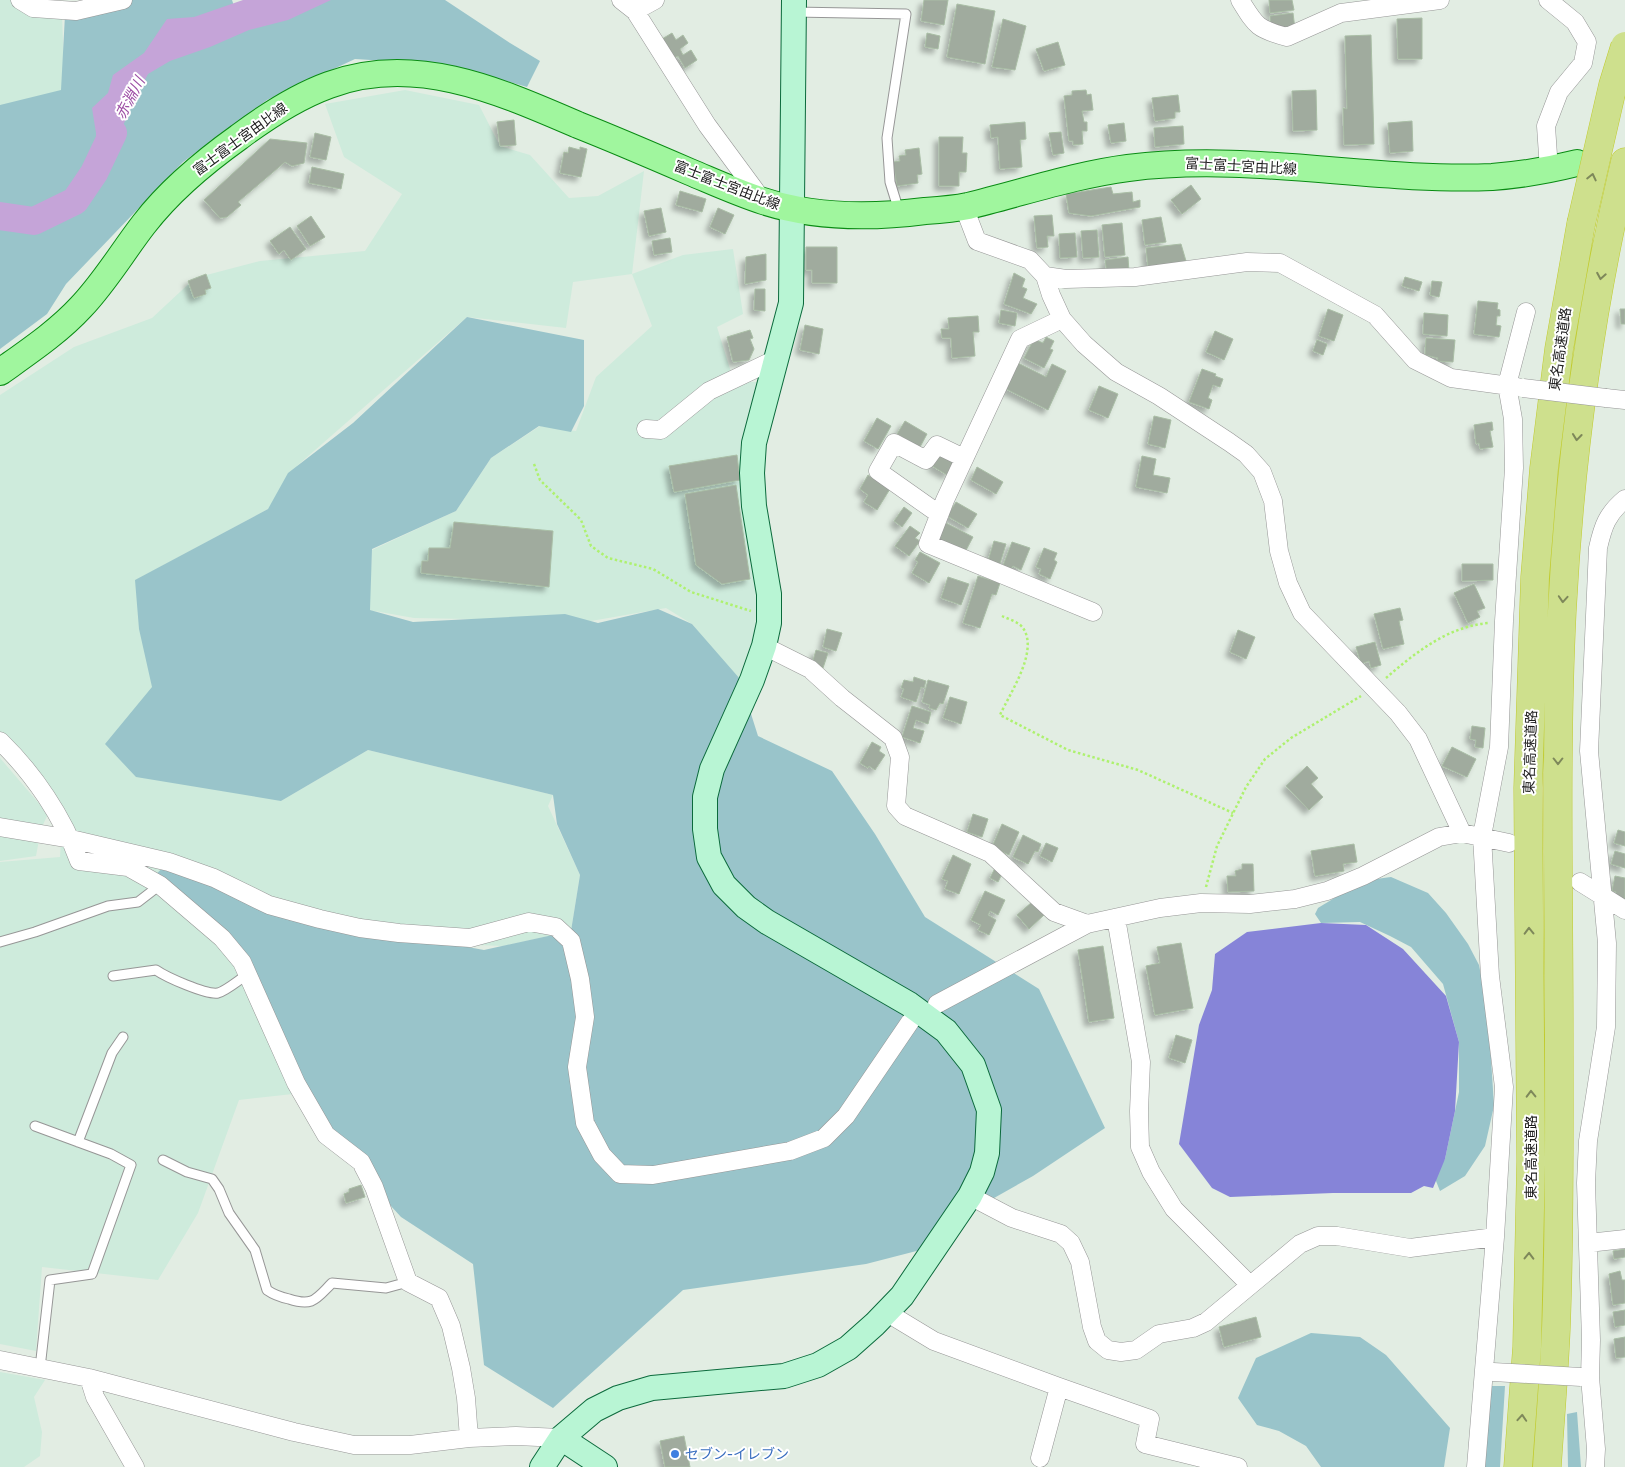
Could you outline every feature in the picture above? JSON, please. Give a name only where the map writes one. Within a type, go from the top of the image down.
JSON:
[{"type":"highway","name":"東名高速道路","points":[[1518,1467],[1527,1347],[1532,1161],[1528,788],[1535,577],[1544,468],[1567,296],[1581,224],[1613,85],[1625,46]]},
{"type":"highway","name":"東名高速道路","points":[[1547,1467],[1556,1327],[1558,1202],[1558,711],[1562,611],[1569,510],[1584,376],[1609,228],[1625,162]]},
{"type":"main road","name":"富士富士宮由比線","points":[[0,372],[46,339],[81,307],[146,221],[178,186],[214,154],[267,117],[302,96],[331,84],[363,75],[400,72],[431,74],[480,86],[512,97],[725,187],[763,201],[792,209],[828,214],[864,216],[964,207],[1049,183],[1124,168],[1165,164],[1203,162],[1461,177],[1496,176],[1549,170],[1577,163]]},
{"type":"street","points":[[20,0],[33,8],[76,11],[123,0]]},
{"type":"street","points":[[621,0],[635,11],[707,125],[763,201]]},
{"type":"street","points":[[635,11],[655,0]]},
{"type":"street","points":[[1240,0],[1252,21],[1265,31],[1287,38],[1341,13],[1440,0]]},
{"type":"street","points":[[1548,0],[1575,22],[1587,42],[1583,63],[1559,92],[1546,126],[1549,170]]},
{"type":"street","points":[[542,1467],[561,1438],[594,1410],[618,1398],[652,1388],[784,1376],[818,1366],[848,1348],[902,1296],[970,1196],[982,1172],[987,1153],[989,1110],[982,1086],[974,1065],[946,1031],[909,1004],[767,922],[746,907],[724,885],[709,857],[705,829],[705,797],[712,769],[752,680],[764,646],[769,623],[768,594],[754,506],[752,473],[754,443],[791,302],[794,6]]},
{"type":"street","points":[[964,207],[978,241],[1030,260],[1045,276],[1062,319],[1084,344],[1116,372],[1159,396],[1246,454],[1262,472],[1273,501],[1279,551],[1288,583],[1302,613],[1398,713],[1418,739],[1462,833]]},
{"type":"street","points":[[1045,276],[1066,279],[1135,277],[1247,262],[1280,263],[1375,315],[1415,360],[1451,378],[1625,400]]},
{"type":"street","points":[[1476,1467],[1489,1372],[1504,1087],[1490,976],[1482,836],[1499,747],[1504,621],[1514,468],[1513,419],[1515,387],[1526,312]]},
{"type":"street","points":[[1062,319],[1020,339],[964,458],[928,544],[1093,612]]},
{"type":"street","points":[[646,429],[661,430],[709,391],[776,359]]},
{"type":"street","points":[[939,514],[878,471],[894,443],[926,460],[937,446],[964,458]]},
{"type":"street","points":[[1595,1467],[1596,1449],[1586,1377],[1591,1340],[1586,1183],[1588,1140],[1606,1027],[1607,943],[1589,751],[1598,548],[1604,525],[1614,509],[1625,499]]},
{"type":"street","points":[[764,646],[810,669],[842,698],[893,738],[900,757],[896,806],[905,816],[990,853],[1054,912],[1087,924]]},
{"type":"street","points":[[0,741],[40,789],[71,839],[79,861],[128,867],[160,885],[222,938],[242,962],[296,1083],[326,1134],[361,1162],[374,1187],[408,1282],[439,1298],[450,1326],[461,1368],[466,1398],[469,1438]]},
{"type":"street","points":[[0,827],[71,839],[169,862],[214,878],[269,904],[360,928],[470,938],[528,922],[556,927],[571,941],[580,979],[584,1016],[577,1067],[585,1123],[602,1155],[620,1174],[653,1175],[790,1151],[824,1138],[846,1116],[910,1022]]},
{"type":"street","points":[[937,1004],[1087,924],[1160,908],[1201,902],[1250,904],[1294,899],[1327,891],[1363,876],[1439,837],[1462,833],[1509,843]]},
{"type":"street","points":[[1580,882],[1625,910]]},
{"type":"street","points":[[1116,918],[1141,1062],[1140,1147],[1151,1172],[1174,1209],[1250,1285]]},
{"type":"street","points":[[970,1196],[1012,1218],[1061,1234],[1071,1243],[1080,1262],[1092,1327],[1097,1340],[1108,1350],[1122,1352],[1136,1350],[1159,1334],[1193,1328],[1206,1322],[1300,1244],[1318,1236],[1337,1236],[1410,1248],[1495,1237]]},
{"type":"street","points":[[1588,1243],[1625,1239]]},
{"type":"street","points":[[886,1312],[934,1341],[1059,1388],[1150,1419],[1145,1444],[1238,1467]]},
{"type":"street","points":[[0,1360],[89,1378],[294,1432],[354,1445],[410,1445],[469,1438],[516,1436],[561,1438],[605,1467]]},
{"type":"street","points":[[1489,1372],[1586,1377]]},
{"type":"street","points":[[89,1378],[95,1397],[135,1467]]},
{"type":"street","points":[[1040,1458],[1059,1388]]},
{"type":"lane","points":[[794,6],[906,14],[887,138],[890,182],[900,214]]},
{"type":"lane","points":[[0,942],[35,932],[108,906],[138,902],[160,885]]},
{"type":"lane","points":[[112,976],[156,970],[168,978],[209,992],[218,993],[248,974]]},
{"type":"lane","points":[[78,1142],[112,1053],[123,1037]]},
{"type":"lane","points":[[35,1126],[111,1154],[130,1165],[92,1274],[50,1280],[40,1368]]},
{"type":"lane","points":[[163,1160],[187,1172],[212,1179],[219,1189],[229,1213],[256,1250],[267,1290],[274,1295],[303,1304],[316,1298],[332,1283],[386,1288],[408,1282]]},
{"type":"path","points":[[534,464],[540,480],[581,520],[591,546],[608,558],[653,569],[690,592],[753,612],[769,623]]},
{"type":"path","points":[[1002,616],[1022,626],[1029,640],[1026,660],[1000,715],[1068,750],[1138,770],[1233,812]]},
{"type":"path","points":[[1201,902],[1217,846],[1246,787],[1264,759],[1291,738],[1374,688],[1413,654],[1442,637],[1485,623],[1504,621]]},
{"type":"green space","points":[[0,0],[15,0],[62,15],[65,93],[0,107]]},
{"type":"green space","points":[[405,90],[479,105],[500,146],[530,155],[569,198],[598,196],[644,171],[632,274],[573,282],[566,328],[467,317],[298,465],[268,509],[136,580],[281,801],[368,750],[553,795],[548,806],[580,875],[571,931],[503,946],[452,944],[242,962],[302,1093],[239,1100],[198,1213],[158,1280],[42,1267],[36,1351],[0,1344],[0,862],[60,857],[63,807],[0,733],[0,395],[74,347],[152,318],[195,278],[260,261],[365,251],[402,194],[344,157],[325,104]]},
{"type":"green space","points":[[733,249],[743,314],[717,327],[734,382],[759,382],[759,604],[755,652],[741,683],[692,624],[666,608],[591,621],[414,618],[369,610],[372,550],[456,511],[491,458],[540,426],[576,431],[596,377],[652,326],[632,274],[683,255]]},
{"type":"green space","points":[[0,758],[48,814],[41,829],[36,856],[0,861]]},
{"type":"green space","points":[[0,1372],[45,1380],[34,1397],[42,1432],[40,1456],[24,1467],[0,1467]]},
{"type":"shaded area","points":[[119,0],[232,0],[241,27],[307,0],[445,0],[540,61],[527,87],[450,65],[355,59],[267,100],[183,162],[66,284],[47,314],[0,349],[0,105],[61,90],[65,15]]},
{"type":"shaded area","points":[[467,317],[584,340],[584,406],[571,432],[539,426],[491,458],[456,511],[372,549],[370,610],[413,622],[565,614],[598,623],[658,609],[692,624],[740,679],[758,736],[832,771],[875,834],[925,917],[1039,989],[1105,1128],[1033,1176],[955,1220],[932,1247],[866,1264],[683,1290],[553,1408],[484,1365],[473,1264],[401,1217],[326,1135],[222,938],[153,877],[169,862],[347,925],[484,950],[571,931],[580,875],[557,824],[553,795],[368,750],[281,801],[136,777],[105,744],[152,687],[139,629],[135,580],[268,509],[288,473],[353,423]]},
{"type":"shaded area","points":[[1391,877],[1428,893],[1446,913],[1468,944],[1479,965],[1488,1011],[1494,1106],[1485,1146],[1465,1176],[1440,1191],[1434,1176],[1445,1159],[1459,1092],[1459,1042],[1443,984],[1411,947],[1360,922],[1321,923],[1315,914],[1318,908],[1361,884]]},
{"type":"shaded area","points":[[1321,923],[1366,925],[1403,949],[1446,996],[1459,1042],[1455,1111],[1445,1159],[1433,1188],[1424,1186],[1411,1193],[1333,1193],[1230,1197],[1212,1188],[1179,1144],[1199,1025],[1212,990],[1215,954],[1247,932]]},
{"type":"shaded area","points":[[1311,1333],[1360,1337],[1386,1355],[1450,1428],[1444,1467],[1321,1467],[1306,1446],[1279,1431],[1257,1425],[1238,1398],[1256,1358]]},
{"type":"shaded area","points":[[1490,1386],[1505,1386],[1500,1467],[1481,1467]]},
{"type":"shaded area","points":[[1577,1412],[1581,1467],[1568,1467],[1567,1414]]},
{"type":"water","points":[[243,0],[331,0],[288,20],[249,30],[210,47],[170,61],[148,74],[107,160],[96,167],[96,133],[92,108],[108,93],[113,75],[144,53],[167,19],[194,17]]},
{"type":"building","points":[[924,0],[948,0],[944,25],[921,21]]},
{"type":"building","points":[[1269,0],[1292,0],[1294,10],[1270,13]]},
{"type":"building","points":[[957,4],[995,11],[985,64],[947,57]]},
{"type":"building","points":[[1293,13],[1295,29],[1271,32],[1270,16]]},
{"type":"building","points":[[1422,18],[1422,59],[1398,59],[1397,19]]},
{"type":"building","points":[[1003,19],[1026,26],[1015,70],[992,67]]},
{"type":"building","points":[[672,33],[676,40],[683,35],[688,43],[680,49],[683,55],[691,50],[697,60],[685,68],[678,56],[674,58],[662,39]]},
{"type":"building","points":[[927,33],[940,36],[938,49],[925,47]]},
{"type":"building","points":[[1371,35],[1374,144],[1344,145],[1343,108],[1347,109],[1345,36]]},
{"type":"building","points":[[1058,42],[1065,65],[1044,71],[1036,49]]},
{"type":"building","points":[[1086,90],[1087,95],[1091,94],[1093,110],[1082,111],[1084,122],[1087,122],[1087,131],[1082,131],[1083,144],[1073,145],[1073,141],[1069,141],[1064,96],[1072,95],[1072,91]]},
{"type":"building","points":[[1316,90],[1317,130],[1293,131],[1292,91]]},
{"type":"building","points":[[1178,95],[1180,112],[1175,112],[1175,118],[1155,121],[1152,98]]},
{"type":"building","points":[[514,120],[516,145],[500,146],[497,122]]},
{"type":"building","points":[[1412,121],[1413,151],[1390,153],[1388,123]]},
{"type":"building","points":[[1025,122],[1026,139],[1020,140],[1022,167],[1000,169],[998,137],[991,138],[990,125]]},
{"type":"building","points":[[1124,123],[1126,141],[1111,143],[1108,125]]},
{"type":"building","points":[[1183,126],[1184,144],[1155,147],[1154,128]]},
{"type":"building","points":[[1061,132],[1064,153],[1053,155],[1049,133]]},
{"type":"building","points":[[315,133],[331,137],[326,160],[310,157]]},
{"type":"building","points":[[939,137],[963,137],[962,153],[967,153],[966,172],[959,172],[959,186],[939,186]]},
{"type":"building","points":[[270,139],[307,143],[304,163],[292,166],[285,162],[238,202],[241,205],[227,217],[220,218],[204,200]]},
{"type":"building","points":[[569,147],[580,150],[580,147],[587,149],[581,177],[560,173],[564,152],[568,153]]},
{"type":"building","points":[[919,148],[922,174],[917,175],[918,183],[897,186],[893,162],[900,161],[899,156],[906,155],[905,150]]},
{"type":"building","points":[[312,167],[344,174],[341,189],[309,183]]},
{"type":"building","points":[[1191,185],[1201,199],[1182,214],[1171,200]]},
{"type":"building","points":[[1111,187],[1113,194],[1132,192],[1133,202],[1140,200],[1140,207],[1091,216],[1069,213],[1066,194]]},
{"type":"building","points":[[680,191],[706,199],[702,212],[676,205]]},
{"type":"building","points":[[661,208],[666,232],[649,236],[644,211]]},
{"type":"building","points":[[718,208],[734,215],[725,234],[710,227]]},
{"type":"building","points":[[1052,215],[1054,236],[1047,236],[1048,247],[1037,248],[1034,216]]},
{"type":"building","points":[[311,216],[325,237],[310,246],[297,226]]},
{"type":"building","points":[[1161,217],[1166,242],[1145,245],[1142,220]]},
{"type":"building","points":[[1122,223],[1125,255],[1105,257],[1102,225]]},
{"type":"building","points":[[290,227],[306,249],[291,260],[284,250],[279,254],[270,241]]},
{"type":"building","points":[[1097,230],[1099,257],[1083,258],[1081,231]]},
{"type":"building","points":[[1075,233],[1077,257],[1060,258],[1059,234]]},
{"type":"building","points":[[670,238],[672,252],[654,255],[652,241]]},
{"type":"building","points":[[1181,244],[1186,261],[1148,267],[1146,248]]},
{"type":"building","points":[[806,247],[837,247],[837,283],[812,283],[812,270],[806,270]]},
{"type":"building","points":[[766,254],[766,280],[745,284],[746,257]]},
{"type":"building","points":[[1128,257],[1129,272],[1107,274],[1105,260]]},
{"type":"building","points":[[1014,273],[1025,279],[1022,287],[1027,289],[1023,298],[1037,304],[1031,314],[1004,304]]},
{"type":"building","points":[[206,274],[211,288],[205,290],[206,294],[194,298],[188,281]]},
{"type":"building","points":[[1405,277],[1422,282],[1419,291],[1402,286]]},
{"type":"building","points":[[1432,281],[1442,282],[1439,297],[1430,295]]},
{"type":"building","points":[[755,289],[765,289],[765,311],[754,310]]},
{"type":"building","points":[[1478,301],[1498,303],[1497,309],[1500,310],[1500,316],[1497,316],[1496,325],[1501,326],[1499,337],[1474,334]]},
{"type":"building","points":[[1328,309],[1343,315],[1334,341],[1319,336]]},
{"type":"building","points":[[1620,309],[1625,309],[1625,324],[1621,324]]},
{"type":"building","points":[[1001,310],[1017,313],[1015,326],[999,323]]},
{"type":"building","points":[[1424,313],[1448,315],[1447,336],[1423,334]]},
{"type":"building","points":[[978,316],[979,332],[973,332],[975,356],[952,358],[951,338],[942,338],[941,329],[949,329],[948,318]]},
{"type":"building","points":[[805,325],[823,329],[819,354],[800,350]]},
{"type":"building","points":[[750,330],[753,338],[750,339],[754,349],[749,360],[733,362],[727,337]]},
{"type":"building","points":[[1215,331],[1233,339],[1224,360],[1206,352]]},
{"type":"building","points":[[1046,337],[1054,341],[1050,349],[1053,350],[1044,368],[1024,358],[1034,339],[1043,343]]},
{"type":"building","points":[[1426,338],[1455,340],[1453,362],[1437,361],[1438,358],[1425,355]]},
{"type":"building","points":[[1317,340],[1327,344],[1323,355],[1313,351]]},
{"type":"building","points":[[1018,363],[1046,377],[1052,364],[1066,371],[1048,410],[1006,389]]},
{"type":"building","points":[[1202,369],[1216,374],[1215,376],[1223,379],[1220,387],[1213,385],[1208,398],[1212,400],[1209,409],[1189,402]]},
{"type":"building","points":[[1099,386],[1118,394],[1108,418],[1089,410]]},
{"type":"building","points":[[1154,416],[1171,420],[1165,448],[1148,444]]},
{"type":"building","points":[[877,418],[891,426],[878,449],[864,441]]},
{"type":"building","points":[[905,421],[927,434],[920,447],[897,434]]},
{"type":"building","points":[[1492,422],[1493,430],[1490,431],[1493,447],[1480,449],[1479,443],[1476,444],[1474,425]]},
{"type":"building","points":[[940,453],[955,463],[947,475],[932,466]]},
{"type":"building","points":[[737,455],[740,480],[674,492],[669,466]]},
{"type":"building","points":[[1142,456],[1156,459],[1153,475],[1170,478],[1167,493],[1136,487]]},
{"type":"building","points":[[977,467],[1003,482],[996,494],[971,480]]},
{"type":"building","points":[[868,475],[890,489],[877,510],[864,502],[868,495],[860,489]]},
{"type":"building","points":[[736,485],[750,579],[722,584],[696,565],[685,494]]},
{"type":"building","points":[[956,502],[977,514],[968,528],[947,516]]},
{"type":"building","points":[[904,507],[912,513],[902,527],[894,521]]},
{"type":"building","points":[[454,522],[553,531],[549,587],[421,573],[422,561],[428,561],[429,548],[450,548]]},
{"type":"building","points":[[944,522],[973,537],[963,556],[934,540]]},
{"type":"building","points":[[910,526],[920,533],[915,538],[920,541],[909,556],[895,546]]},
{"type":"building","points":[[994,541],[1006,544],[999,567],[987,564]]},
{"type":"building","points":[[1012,542],[1030,548],[1021,570],[1013,566],[1010,571],[1002,568]]},
{"type":"building","points":[[1044,548],[1057,553],[1054,560],[1057,562],[1050,579],[1039,574],[1041,569],[1036,567]]},
{"type":"building","points":[[920,552],[940,563],[929,583],[912,573],[918,562],[915,560]]},
{"type":"building","points":[[1462,564],[1493,564],[1493,580],[1462,581]]},
{"type":"building","points":[[978,576],[1000,583],[996,595],[992,594],[980,628],[963,623]]},
{"type":"building","points":[[948,577],[969,584],[961,605],[941,598]]},
{"type":"building","points":[[1474,584],[1485,608],[1477,611],[1480,617],[1468,623],[1454,593]]},
{"type":"building","points":[[1400,608],[1403,620],[1399,621],[1404,644],[1383,649],[1374,614]]},
{"type":"building","points":[[827,629],[842,633],[836,651],[823,647]]},
{"type":"building","points":[[1238,630],[1255,637],[1246,659],[1230,652]]},
{"type":"building","points":[[1375,642],[1381,665],[1371,668],[1369,661],[1361,664],[1356,647]]},
{"type":"building","points":[[816,650],[828,653],[823,668],[812,664]]},
{"type":"building","points":[[914,677],[926,681],[924,688],[921,687],[916,702],[901,697],[904,689],[901,688],[904,680],[913,682]]},
{"type":"building","points":[[928,680],[949,686],[943,704],[940,703],[936,710],[929,708],[930,705],[922,702]]},
{"type":"building","points":[[950,697],[967,702],[961,724],[943,718]]},
{"type":"building","points":[[912,706],[931,712],[928,724],[916,720],[913,728],[924,731],[920,743],[902,737]]},
{"type":"building","points":[[1472,726],[1485,728],[1483,748],[1475,747],[1476,740],[1470,739]]},
{"type":"building","points":[[872,742],[881,747],[879,751],[885,755],[875,770],[860,763]]},
{"type":"building","points":[[1452,747],[1476,759],[1467,777],[1442,766]]},
{"type":"building","points":[[1307,766],[1318,778],[1311,784],[1323,797],[1309,810],[1286,786]]},
{"type":"building","points":[[973,814],[988,819],[982,837],[967,832]]},
{"type":"building","points":[[1002,824],[1019,832],[1009,855],[992,847]]},
{"type":"building","points":[[1618,830],[1625,832],[1625,846],[1614,843]]},
{"type":"building","points":[[1023,835],[1041,844],[1038,852],[1035,851],[1028,864],[1013,857]]},
{"type":"building","points":[[1046,843],[1058,848],[1052,862],[1040,856]]},
{"type":"building","points":[[1354,844],[1357,862],[1343,864],[1344,871],[1315,876],[1311,851]]},
{"type":"building","points":[[1615,851],[1625,854],[1625,868],[1611,864]]},
{"type":"building","points":[[953,855],[971,864],[959,894],[945,889],[948,881],[942,879]]},
{"type":"building","points":[[1242,864],[1253,864],[1254,891],[1228,892],[1227,876],[1236,876],[1235,871],[1242,869]]},
{"type":"building","points":[[995,868],[1003,872],[998,882],[990,878]]},
{"type":"building","points":[[1615,876],[1625,878],[1625,899],[1615,897],[1616,892],[1612,891]]},
{"type":"building","points":[[985,891],[1005,900],[998,915],[990,911],[988,915],[996,920],[989,935],[978,930],[981,925],[971,920]]},
{"type":"building","points":[[1032,902],[1044,915],[1029,929],[1017,915]]},
{"type":"building","points":[[1181,943],[1193,1008],[1155,1015],[1146,966],[1160,963],[1157,947]]},
{"type":"building","points":[[1103,946],[1114,1018],[1089,1022],[1078,950]]},
{"type":"building","points":[[1176,1035],[1192,1040],[1185,1063],[1169,1058]]},
{"type":"building","points":[[361,1185],[365,1197],[346,1203],[344,1194],[349,1192],[349,1189]]},
{"type":"building","points":[[1625,1249],[1625,1257],[1614,1259],[1613,1251]]},
{"type":"building","points":[[1620,1271],[1622,1280],[1625,1280],[1625,1303],[1613,1305],[1609,1274]]},
{"type":"building","points":[[1625,1310],[1625,1325],[1615,1327],[1613,1312]]},
{"type":"building","points":[[1256,1317],[1261,1337],[1224,1347],[1219,1327]]},
{"type":"building","points":[[1625,1337],[1625,1357],[1616,1358],[1614,1339]]},
{"type":"building","name":"セブン-イレブン","points":[[684,1436],[690,1467],[665,1467],[660,1441]]},
{"type":"waterway","name":"赤淵川","points":[[0,216],[34,221],[75,201],[94,173],[113,133]]},
{"type":"place","name":"セブン-イレブン","points":[[675,1454]]}]
